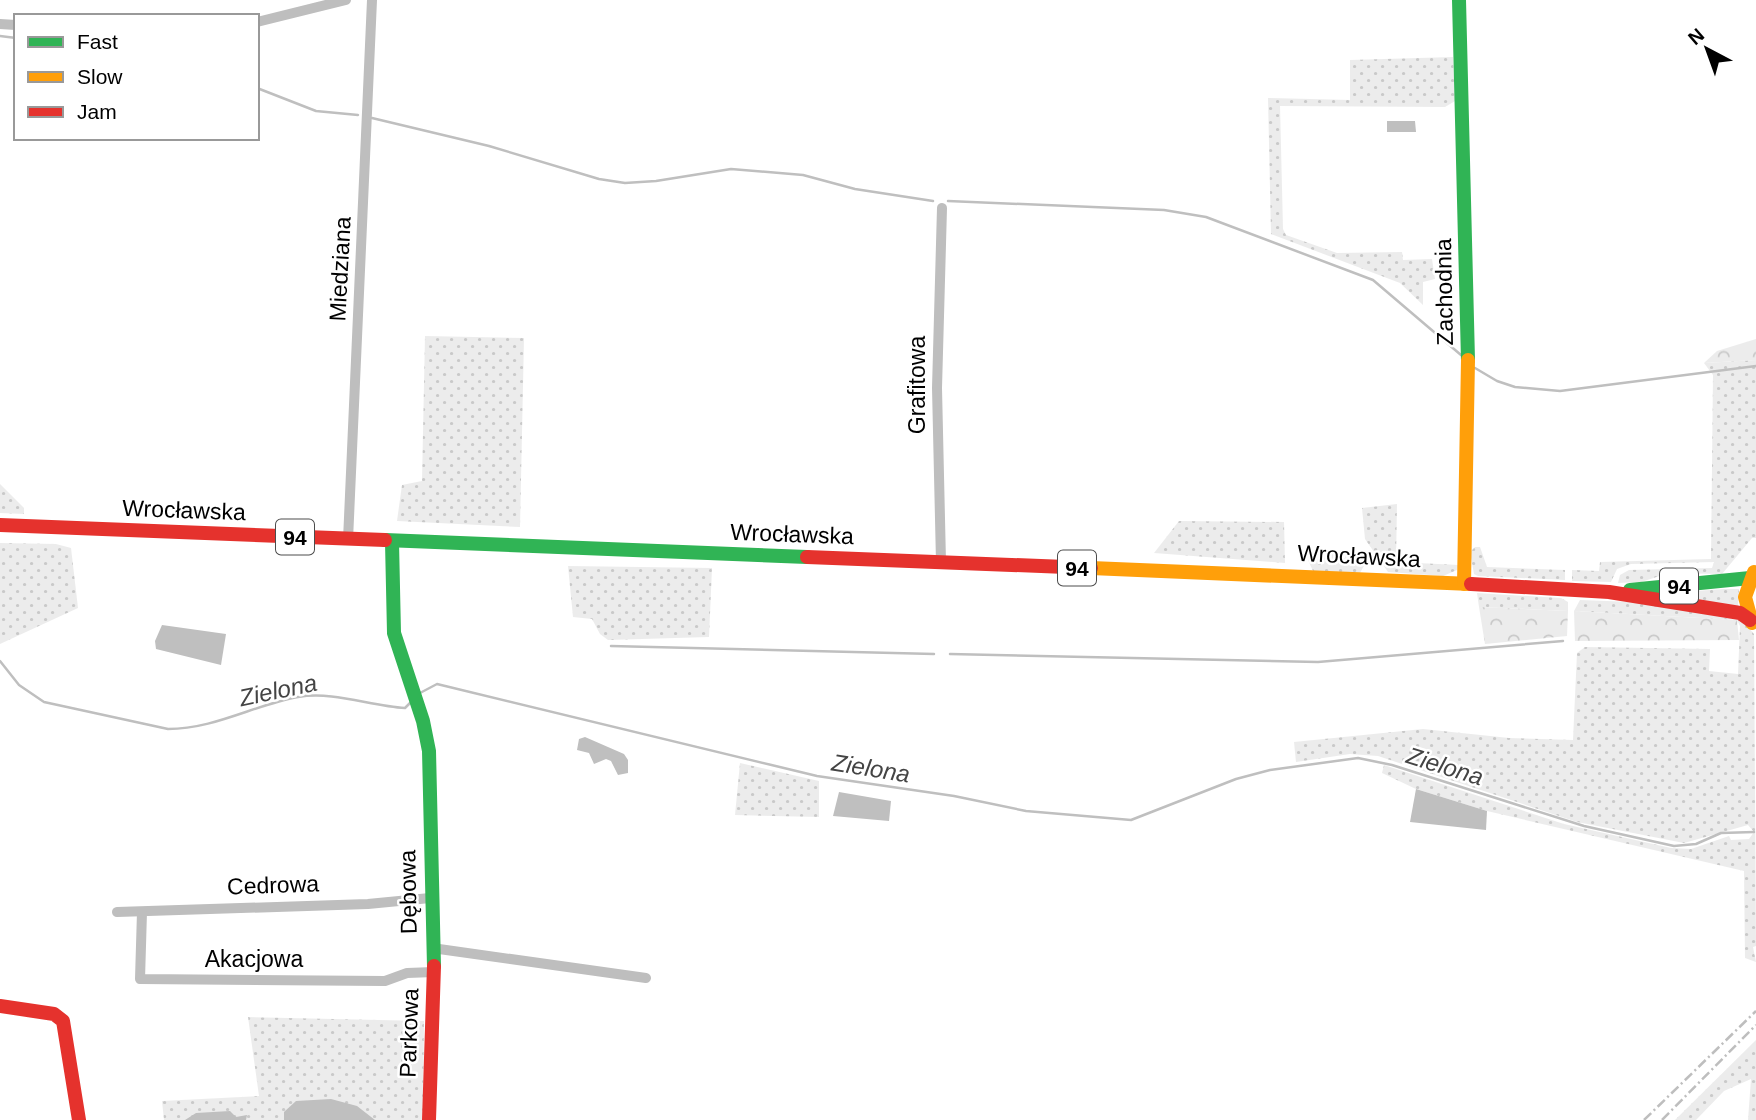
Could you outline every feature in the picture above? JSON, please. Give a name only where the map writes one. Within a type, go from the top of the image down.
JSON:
[{"type":"main road","name":"Zachodnia","points":[[1459,0],[1468,370],[1464,584]]},
{"type":"main road","name":"Wrocławska","points":[[0,525],[941,562],[1609,592]]},
{"type":"main road","name":"Dębowa","points":[[392,542],[394,631],[414,699],[427,731],[429,751],[432,948]]},
{"type":"main road","name":"94","points":[[1609,592],[1753,574]]},
{"type":"main road","name":"94","points":[[1753,574],[1745,592],[1745,606],[1753,623]]},
{"type":"main road","name":"94","points":[[1609,592],[1740,613],[1753,623]]},
{"type":"main road","name":"Parkowa","points":[[429,1120],[434,972],[432,948]]},
{"type":"main road","points":[[0,1006],[54,1014],[63,1021],[79,1120]]},
{"type":"street","points":[[259,22],[346,0]]},
{"type":"street","name":"Miedziana","points":[[348,540],[372,0]]},
{"type":"street","name":"Grafitowa","points":[[941,562],[937,388],[942,208]]},
{"type":"street","name":"Cedrowa","points":[[117,912],[368,904],[430,898]]},
{"type":"street","name":"Akacjowa","points":[[142,912],[140,979],[385,981],[407,973],[434,972]]},
{"type":"street","name":"Dębowa","points":[[432,948],[646,978]]},
{"type":"green space","points":[[1453,57],[1455,101],[1445,107],[1280,106],[1283,229],[1286,235],[1337,253],[1402,252],[1403,260],[1432,259],[1435,279],[1423,282],[1423,305],[1400,283],[1271,234],[1268,98],[1350,100],[1350,60]]},
{"type":"green space","points":[[425,336],[524,338],[520,527],[397,521],[402,485],[422,481]]},
{"type":"green space","points":[[1756,339],[1756,360],[1704,363],[1717,351]]},
{"type":"green space","points":[[1756,360],[1756,538],[1752,538],[1722,574],[1669,573],[1641,582],[1618,583],[1620,575],[1629,570],[1712,568],[1714,562],[1631,564],[1617,569],[1611,582],[1572,581],[1572,570],[1599,571],[1600,562],[1711,559],[1713,375],[1704,363]]},
{"type":"green space","points":[[0,484],[24,508],[24,514],[0,513]]},
{"type":"green space","points":[[1397,504],[1396,562],[1459,565],[1457,570],[1443,576],[1388,572],[1365,539],[1362,508]]},
{"type":"green space","points":[[1179,521],[1284,522],[1285,563],[1154,553]]},
{"type":"green space","points":[[0,543],[56,544],[71,548],[78,608],[0,644]]},
{"type":"green space","points":[[1475,547],[1480,547],[1487,567],[1565,570],[1565,580],[1478,576],[1474,574],[1470,552]]},
{"type":"green space","points":[[1320,552],[1342,553],[1342,558],[1345,558],[1346,553],[1362,554],[1366,562],[1360,573],[1313,571],[1308,560]]},
{"type":"green space","points":[[568,566],[712,568],[709,637],[608,640],[600,634],[592,619],[573,617]]},
{"type":"green space","points":[[1739,589],[1738,606],[1655,594]]},
{"type":"green space","points":[[1477,593],[1561,598],[1568,602],[1568,611],[1479,607]]},
{"type":"green space","points":[[1580,600],[1634,602],[1741,619],[1754,634],[1756,946],[1753,947],[1756,962],[1745,958],[1744,871],[1487,811],[1416,789],[1382,773],[1384,765],[1564,824],[1671,848],[1691,849],[1729,836],[1731,840],[1749,839],[1754,832],[1748,825],[1684,843],[1577,822],[1378,756],[1350,754],[1296,762],[1294,742],[1423,729],[1509,738],[1573,740],[1577,653],[1585,647],[1710,649],[1709,671],[1738,674],[1740,626],[1737,620],[1574,611]]},
{"type":"green space","points":[[1479,607],[1568,611],[1567,636],[1485,644]]},
{"type":"green space","points":[[1574,611],[1737,620],[1739,640],[1575,641]]},
{"type":"green space","points":[[740,763],[819,781],[819,817],[735,815]]},
{"type":"green space","points":[[248,1017],[424,1021],[423,1120],[164,1120],[162,1101],[259,1096]]},
{"type":"green space","points":[[1756,1040],[1756,1120],[1748,1120],[1751,1079],[1724,1091],[1696,1120],[1675,1120]]},
{"type":"shaded area","points":[[1387,121],[1415,121],[1416,132],[1387,132]]},
{"type":"shaded area","points":[[162,625],[226,634],[221,665],[156,649],[155,641]]},
{"type":"shaded area","points":[[585,737],[624,754],[628,760],[628,773],[618,775],[611,761],[606,759],[594,764],[589,753],[577,750],[579,739]]},
{"type":"shaded area","points":[[1416,789],[1487,811],[1486,830],[1410,822]]},
{"type":"shaded area","points":[[839,792],[891,801],[889,821],[833,816]]},
{"type":"shaded area","points":[[331,1099],[357,1106],[375,1120],[284,1120],[284,1112],[296,1101]]},
{"type":"shaded area","points":[[230,1111],[236,1117],[247,1115],[246,1120],[185,1120],[196,1113]]},
{"type":"waterway","points":[[0,36],[14,38]]},
{"type":"waterway","points":[[259,89],[316,111],[358,115]]},
{"type":"waterway","points":[[372,118],[489,146],[599,179],[625,183],[731,169],[803,175],[855,189],[933,201]]},
{"type":"waterway","points":[[948,201],[1164,210],[1206,217],[1373,280],[1461,355]]},
{"type":"waterway","points":[[1475,368],[1497,381],[1515,387],[1560,391],[1756,366]]},
{"type":"waterway","points":[[950,654],[1318,662],[1563,641]]},
{"type":"waterway","points":[[611,646],[934,654]]},
{"type":"waterway","name":"Zielona","points":[[0,661],[19,685],[44,702],[168,729],[202,725],[298,697],[338,697],[405,708],[410,703]]},
{"type":"waterway","name":"Zielona","points":[[420,693],[437,684],[817,776],[954,796],[1026,811],[1131,820],[1236,779],[1270,770],[1358,758],[1392,765],[1584,826],[1674,846],[1696,844],[1721,833],[1754,832]]},
{"type":"railway","points":[[1644,1120],[1756,1011]]},
{"type":"railway","points":[[1662,1120],[1756,1025]]},
{"type":"traffic: fast","points":[[1459,0],[1468,360]]},
{"type":"traffic: fast","points":[[385,540],[807,557]]},
{"type":"traffic: fast","points":[[392,542],[394,633],[423,721],[429,751],[434,966]]},
{"type":"traffic: fast","points":[[1630,590],[1750,578]]},
{"type":"traffic: slow","points":[[1464,584],[1468,360]]},
{"type":"traffic: slow","points":[[1091,568],[1471,584]]},
{"type":"traffic: slow","points":[[1752,623],[1745,597],[1754,572]]},
{"type":"traffic: jam","points":[[0,525],[385,540]]},
{"type":"traffic: jam","points":[[807,557],[1091,568]]},
{"type":"traffic: jam","points":[[1471,584],[1609,592],[1740,613],[1750,620]]},
{"type":"traffic: jam","points":[[429,1120],[434,966]]},
{"type":"traffic: jam","points":[[0,1006],[54,1014],[63,1021],[79,1120]]}]
